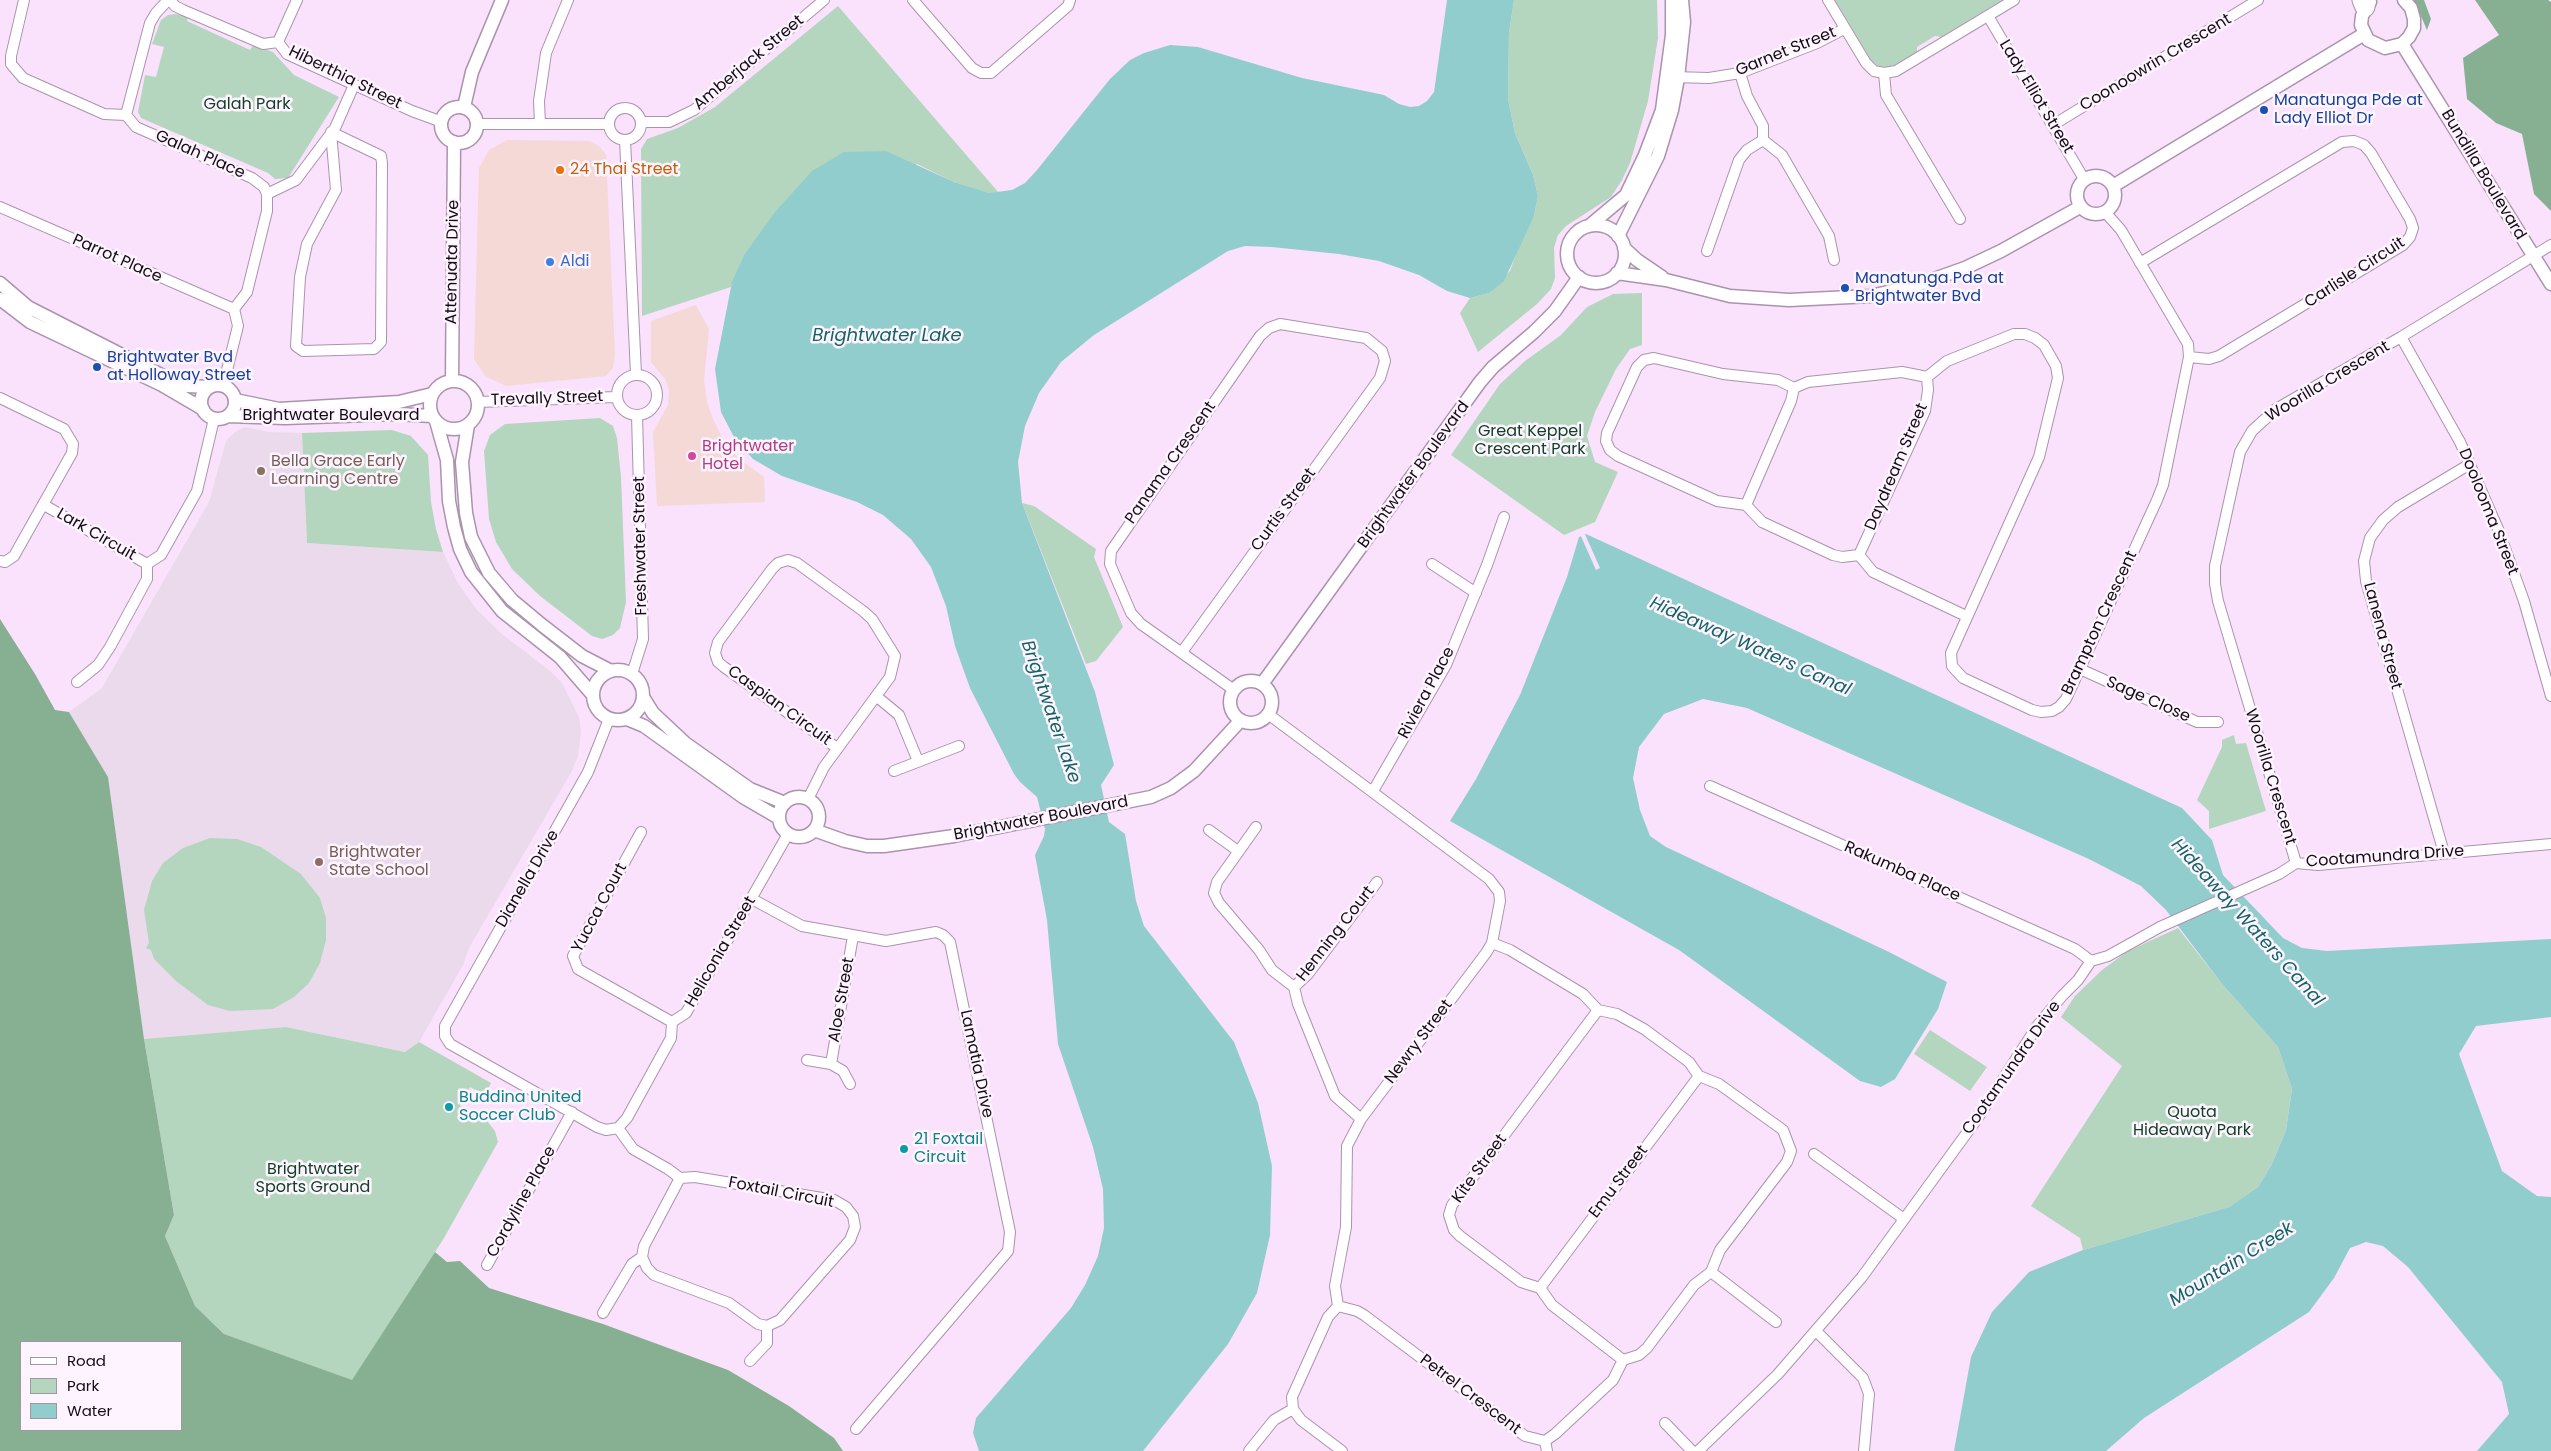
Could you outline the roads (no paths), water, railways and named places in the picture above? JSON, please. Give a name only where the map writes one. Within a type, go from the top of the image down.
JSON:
[{"type":"street","points":[[24,0],[11,56],[11,64],[16,72],[23,78],[104,114],[126,115],[150,23],[156,12],[169,0]]},
{"type":"street","name":"Hiberthia Street","points":[[169,0],[183,10],[263,44],[278,42],[287,54],[442,122]]},
{"type":"street","points":[[278,42],[297,0]]},
{"type":"street","points":[[464,108],[472,72],[502,0]]},
{"type":"street","points":[[540,124],[539,100],[546,53],[568,0]]},
{"type":"street","name":"Amberjack Street","points":[[641,122],[656,124],[669,122],[694,110],[824,0]]},
{"type":"street","points":[[913,0],[972,68],[981,73],[991,73],[1068,6],[1070,0]]},
{"type":"street","points":[[1672,0],[1673,78],[1672,110],[1658,156],[1621,242],[1624,257],[1617,273],[1603,282],[1586,281],[1572,270],[1567,253],[1574,236],[1589,226],[1626,194],[1645,155],[1673,78],[1684,22],[1682,0]]},
{"type":"street","points":[[1828,0],[1866,63],[1874,71],[1884,74],[1896,71],[2014,0]]},
{"type":"street","name":"Coonoowrin Crescent","points":[[2053,125],[2258,0]]},
{"type":"street","points":[[2366,2],[2361,25],[2364,34],[2376,45],[2385,48],[2402,44],[2409,38],[2414,19],[2411,8],[2404,0]]},
{"type":"street","name":"Lady Elliot Street","points":[[1988,16],[2084,179]]},
{"type":"street","name":"Garnet Street","points":[[1673,78],[1709,78],[1740,72],[1817,43],[1844,28]]},
{"type":"street","points":[[2113,186],[2364,34]]},
{"type":"street","name":"Bundilla Boulevard","points":[[2402,44],[2551,284]]},
{"type":"street","points":[[1740,72],[1747,96],[1763,126],[1763,140],[1782,156],[1792,172],[1829,236],[1834,260]]},
{"type":"street","points":[[1884,74],[1886,95],[1960,219]]},
{"type":"street","points":[[224,386],[238,326],[234,309],[247,292],[266,211],[267,194],[296,180],[331,132],[354,85]]},
{"type":"street","points":[[464,108],[474,114],[477,124],[474,135],[470,139],[454,142],[446,136],[442,122],[450,110],[464,108]]},
{"type":"street","points":[[621,108],[632,110],[641,122],[637,135],[624,140],[612,133],[610,124],[613,114],[621,108]]},
{"type":"street","name":"Galah Place","points":[[126,115],[136,127],[252,178],[264,187],[267,194]]},
{"type":"street","points":[[477,124],[610,124]]},
{"type":"street","points":[[331,132],[381,156],[382,342],[374,349],[304,351],[296,346],[300,277],[307,244],[336,190],[331,132]]},
{"type":"street","points":[[624,140],[636,374]]},
{"type":"street","points":[[1707,251],[1739,160],[1747,150],[1763,140]]},
{"type":"street","name":"Carlisle Circuit","points":[[2140,263],[2342,142],[2354,141],[2364,145],[2371,153],[2410,219],[2413,228],[2410,237],[2403,245],[2220,356],[2209,359],[2189,357]]},
{"type":"street","name":"Attenuata Drive","points":[[452,381],[454,142]]},
{"type":"street","points":[[2097,175],[2109,180],[2113,186],[2115,198],[2113,204],[2105,212],[2090,214],[2080,207],[2076,195],[2077,189],[2084,179],[2097,175]]},
{"type":"street","points":[[1617,273],[1666,280],[1730,296],[1815,300],[1871,296],[1917,285],[1965,268],[2001,252],[2080,207]]},
{"type":"street","name":"Parrot Place","points":[[1,211],[234,309]]},
{"type":"street","name":"Brampton Crescent","points":[[1927,377],[1946,361],[2014,334],[2025,334],[2036,338],[2044,345],[2057,372],[2056,387],[2040,457],[1966,616],[1951,653],[1952,666],[1963,678],[2040,712],[2059,707],[2066,699],[2080,669],[2162,484],[2189,357],[2188,344],[2120,230],[2105,212]]},
{"type":"street","points":[[1589,226],[1607,227],[1637,260],[1666,280]]},
{"type":"street","name":"Bundilla Boulevard","points":[[2532,256],[2551,245]]},
{"type":"street","name":"Woorilla Crescent","points":[[2296,863],[2218,601],[2216,566],[2240,452],[2252,430],[2276,410],[2401,337],[2532,256]]},
{"type":"street","name":"Brightwater Boulevard","points":[[1262,684],[1480,382],[1493,367],[1534,332],[1554,311],[1579,277]]},
{"type":"street","points":[[0,283],[28,307],[167,378],[187,386],[224,386],[232,391],[236,400],[235,406],[229,416],[214,419],[207,415],[203,409],[162,385],[30,322],[0,299]]},
{"type":"street","name":"Panama Crescent","points":[[1234,690],[1141,624],[1131,613],[1110,564],[1111,550],[1260,336],[1269,328],[1280,324],[1366,338],[1382,351],[1384,367]]},
{"type":"street","name":"Doolooma Street","points":[[2401,337],[2460,442],[2498,529],[2524,601],[2551,696]]},
{"type":"street","points":[[1927,377],[1902,372],[1808,382],[1794,388],[1778,380],[1723,374],[1654,358],[1644,360],[1637,367],[1607,432],[1606,441],[1610,450],[1618,456],[1717,501],[1746,505],[1762,522],[1833,555],[1842,557],[1859,554],[1873,572],[1966,616]]},
{"type":"street","name":"Curtis Street","points":[[1182,652],[1380,378],[1384,367]]},
{"type":"street","points":[[636,374],[649,379],[657,390],[655,404],[650,410],[637,415],[626,412],[621,408],[616,397],[619,384],[624,379],[636,374]]},
{"type":"street","name":"Daydream Street","points":[[1859,554],[1924,411],[1928,390],[1927,377]]},
{"type":"street","points":[[468,425],[454,429],[441,426],[434,418],[430,402],[432,394],[437,388],[452,381],[466,384],[476,395],[478,402],[476,415],[468,425],[462,462],[466,513],[471,537],[489,573],[512,600],[582,656],[611,671],[625,671],[632,674],[638,680],[643,697],[653,713],[684,743],[750,790],[785,803]]},
{"type":"street","points":[[203,409],[202,399],[210,387]]},
{"type":"street","points":[[1746,505],[1791,402],[1794,388]]},
{"type":"street","name":"Brightwater Boulevard","points":[[236,400],[279,409],[399,402],[432,394]]},
{"type":"street","name":"Trevally Street","points":[[478,402],[616,397]]},
{"type":"street","name":"Lark Circuit","points":[[0,398],[64,429],[70,435],[73,444],[72,453],[14,556],[5,562],[0,562]]},
{"type":"street","name":"Brightwater Boulevard","points":[[229,416],[285,418],[396,414],[434,418],[447,460],[449,501],[454,527],[460,549],[471,572],[484,591],[502,611],[560,657],[592,694]]},
{"type":"street","name":"Freshwater Street","points":[[632,674],[643,639],[637,415]]},
{"type":"street","points":[[77,682],[98,665],[110,647],[147,579],[147,564],[161,555],[197,491],[214,419]]},
{"type":"street","name":"Lanena Street","points":[[2444,853],[2366,581],[2364,560],[2370,538],[2384,520],[2398,507],[2470,464]]},
{"type":"street","name":"Lark Circuit","points":[[44,505],[147,564]]},
{"type":"street","name":"Riviera Place","points":[[1373,791],[1446,665],[1504,517]]},
{"type":"street","name":"Caspian Circuit","points":[[808,799],[837,748],[890,677],[895,656],[872,619],[797,563],[788,560],[778,563],[772,568],[718,642],[715,652],[718,662],[724,667],[837,748]]},
{"type":"street","points":[[1432,564],[1476,592]]},
{"type":"street","name":"Sage Close","points":[[2080,669],[2197,722],[2218,722]]},
{"type":"street","points":[[611,671],[598,680],[592,694],[597,709],[609,719],[627,719],[655,734],[743,798],[779,818]]},
{"type":"street","points":[[1250,681],[1262,684],[1272,699],[1268,714],[1258,722],[1241,720],[1235,716],[1230,704],[1234,690],[1243,682],[1250,681]]},
{"type":"street","points":[[876,696],[899,715],[918,762]]},
{"type":"street","points":[[627,719],[638,710],[643,697]]},
{"type":"street","name":"Newry Street","points":[[1268,714],[1373,791],[1495,885],[1499,892],[1500,901],[1492,943],[1361,1119],[1347,1146],[1346,1227],[1335,1286],[1338,1306]]},
{"type":"street","name":"Dianella Drive","points":[[572,1112],[450,1044],[445,1036],[445,1026],[588,772],[609,719]]},
{"type":"street","name":"Brightwater Boulevard","points":[[814,830],[866,846],[884,846],[1026,822],[1152,797],[1171,788],[1187,777],[1214,751],[1241,720]]},
{"type":"street","points":[[894,771],[959,746]]},
{"type":"street","name":"Rakumba Place","points":[[1710,786],[2074,949],[2091,961]]},
{"type":"street","points":[[796,798],[808,799],[818,813],[819,819],[814,830],[799,837],[788,834],[781,826],[779,818],[785,803],[796,798]]},
{"type":"street","points":[[1256,827],[1217,882],[1214,892],[1219,903],[1259,950],[1272,970],[1294,987],[1298,1004],[1335,1096],[1361,1119]]},
{"type":"street","points":[[1210,830],[1238,851]]},
{"type":"street","name":"Yucca Court","points":[[641,832],[573,956],[578,968],[585,973],[672,1022]]},
{"type":"street","name":"Heliconia Street","points":[[618,1128],[627,1118],[671,1038],[672,1022],[686,1013],[788,834]]},
{"type":"street","name":"Cootamundra Drive","points":[[1698,1451],[1778,1374],[1862,1277],[1977,1119],[2038,1025],[2078,980],[2091,961],[2108,956],[2160,927],[2279,874],[2296,863],[2318,865],[2551,844]]},
{"type":"street","name":"Henning Court","points":[[1294,987],[1308,974],[1377,882]]},
{"type":"street","name":"Lamatia Drive","points":[[752,899],[802,926],[853,936],[891,940],[936,932],[943,935],[950,942],[1011,1241],[1008,1251],[856,1429]]},
{"type":"street","name":"Aloe Street","points":[[831,1064],[853,936]]},
{"type":"street","points":[[1492,943],[1510,950],[1583,994],[1598,1010],[1617,1014],[1644,1029],[1689,1062],[1699,1076],[1718,1084],[1783,1130],[1791,1151],[1787,1162],[1720,1250],[1711,1272],[1694,1285],[1639,1355],[1623,1360],[1552,1305],[1540,1288]]},
{"type":"street","name":"Kite Street","points":[[1540,1288],[1521,1282],[1460,1236],[1454,1230],[1449,1215],[1452,1205],[1598,1010]]},
{"type":"street","points":[[807,1060],[831,1064],[843,1071],[850,1084]]},
{"type":"street","name":"Emu Street","points":[[1540,1288],[1699,1076]]},
{"type":"street","points":[[572,1112],[606,1130],[618,1128],[633,1149],[680,1178],[644,1246],[642,1257],[647,1268],[654,1275],[729,1302],[751,1321],[767,1326],[767,1343],[750,1360]]},
{"type":"street","name":"Cordyline Place","points":[[487,1266],[572,1112]]},
{"type":"street","points":[[1814,1154],[1904,1219]]},
{"type":"street","name":"Foxtail Circuit","points":[[680,1178],[695,1177],[834,1200],[846,1207],[853,1216],[855,1227],[850,1240],[785,1315],[767,1326]]},
{"type":"street","points":[[603,1313],[632,1264],[642,1257]]},
{"type":"street","points":[[1711,1272],[1776,1322]]},
{"type":"street","points":[[1338,1306],[1328,1317],[1292,1396],[1293,1409],[1301,1420],[1342,1451]]},
{"type":"street","name":"Petrel Crescent","points":[[1338,1306],[1364,1315],[1525,1436],[1546,1446],[1555,1434],[1613,1380],[1623,1360]]},
{"type":"street","points":[[1816,1331],[1864,1378],[1869,1394],[1864,1451]]},
{"type":"street","points":[[1249,1451],[1274,1420],[1293,1409]]},
{"type":"street","points":[[1665,1423],[1692,1451]]},
{"type":"water","name":"Brightwater Lake","points":[[1447,0],[1514,0],[1509,33],[1508,99],[1515,133],[1533,175],[1538,196],[1534,216],[1504,281],[1489,293],[1470,298],[1447,291],[1419,275],[1379,261],[1339,254],[1272,247],[1245,246],[1228,251],[1094,335],[1061,362],[1039,393],[1025,426],[1018,462],[1022,503],[1095,692],[1114,765],[1101,785],[1109,822],[1125,834],[1136,901],[1144,926],[1234,1042],[1258,1103],[1272,1166],[1270,1235],[1257,1293],[1228,1344],[1143,1451],[979,1451],[973,1433],[976,1418],[1071,1308],[1085,1285],[1098,1256],[1104,1228],[1103,1189],[1093,1147],[1058,1044],[1047,920],[1035,855],[1044,836],[1045,829],[1037,797],[1014,774],[970,688],[955,646],[946,606],[931,567],[911,539],[883,515],[857,502],[782,476],[753,459],[735,439],[721,412],[715,369],[732,282],[744,255],[775,212],[812,171],[844,152],[886,151],[954,182],[989,193],[1012,190],[1025,183],[1037,170],[1110,79],[1130,60],[1144,53],[1170,45],[1198,47],[1302,78],[1384,95],[1399,104],[1410,107],[1419,106],[1427,101],[1434,92]]},
{"type":"water","points":[[1586,534],[2182,808],[2212,840],[2223,875],[2283,938],[2302,948],[2327,951],[2551,939],[2551,1017],[2476,1026],[2459,1054],[2502,1171],[2537,1196],[2551,1197],[2551,1451],[2477,1451],[2509,1414],[2502,1382],[2408,1267],[2383,1246],[2366,1242],[2350,1248],[2334,1278],[2309,1312],[2144,1418],[2106,1451],[1954,1451],[1971,1357],[1992,1312],[2029,1272],[2083,1250],[2229,1207],[2258,1187],[2272,1164],[2286,1130],[2292,1089],[2278,1047],[2222,984],[2166,910],[2141,886],[2089,859],[1747,708],[1703,699],[1664,714],[1639,747],[1633,778],[1640,810],[1650,836],[1666,847],[1889,952],[1947,982],[1938,1009],[1895,1079],[1881,1087],[1860,1081],[1679,950],[1450,821],[1476,779],[1520,695],[1567,577],[1579,537]]},
{"type":"place","name":"Manatunga Pde at Lady Elliot Dr","points":[[2264,110]]},
{"type":"place","name":"24 Thai Street","points":[[560,170]]},
{"type":"place","name":"Aldi","points":[[550,262]]},
{"type":"place","name":"Manatunga Pde at Brightwater Bvd","points":[[1845,288]]},
{"type":"place","name":"Brightwater Bvd at Holloway Street","points":[[97,367]]},
{"type":"place","name":"Brightwater Hotel","points":[[692,456]]},
{"type":"place","name":"Bella Grace Early Learning Centre","points":[[261,471]]},
{"type":"place","name":"Brightwater State School","points":[[319,862]]},
{"type":"place","name":"Buddina United Soccer Club","points":[[449,1107]]},
{"type":"place","name":"21 Foxtail Circuit","points":[[904,1149]]},
{"type":"park label","name":"Galah Park","points":[[247,105]]},
{"type":"park label","name":"Great Keppel Crescent Park","points":[[1530,441]]},
{"type":"park label","name":"Quota Hideaway Park","points":[[2192,1122]]},
{"type":"park label","name":"Brightwater Sports Ground","points":[[313,1179]]},
{"type":"water label","name":"Hideaway Waters Canal","points":[[1750,647]]},
{"type":"water label","name":"Hideaway Waters Canal","points":[[2247,923]]},
{"type":"water label","name":"Mountain Creek","points":[[2232,1265]]}]
